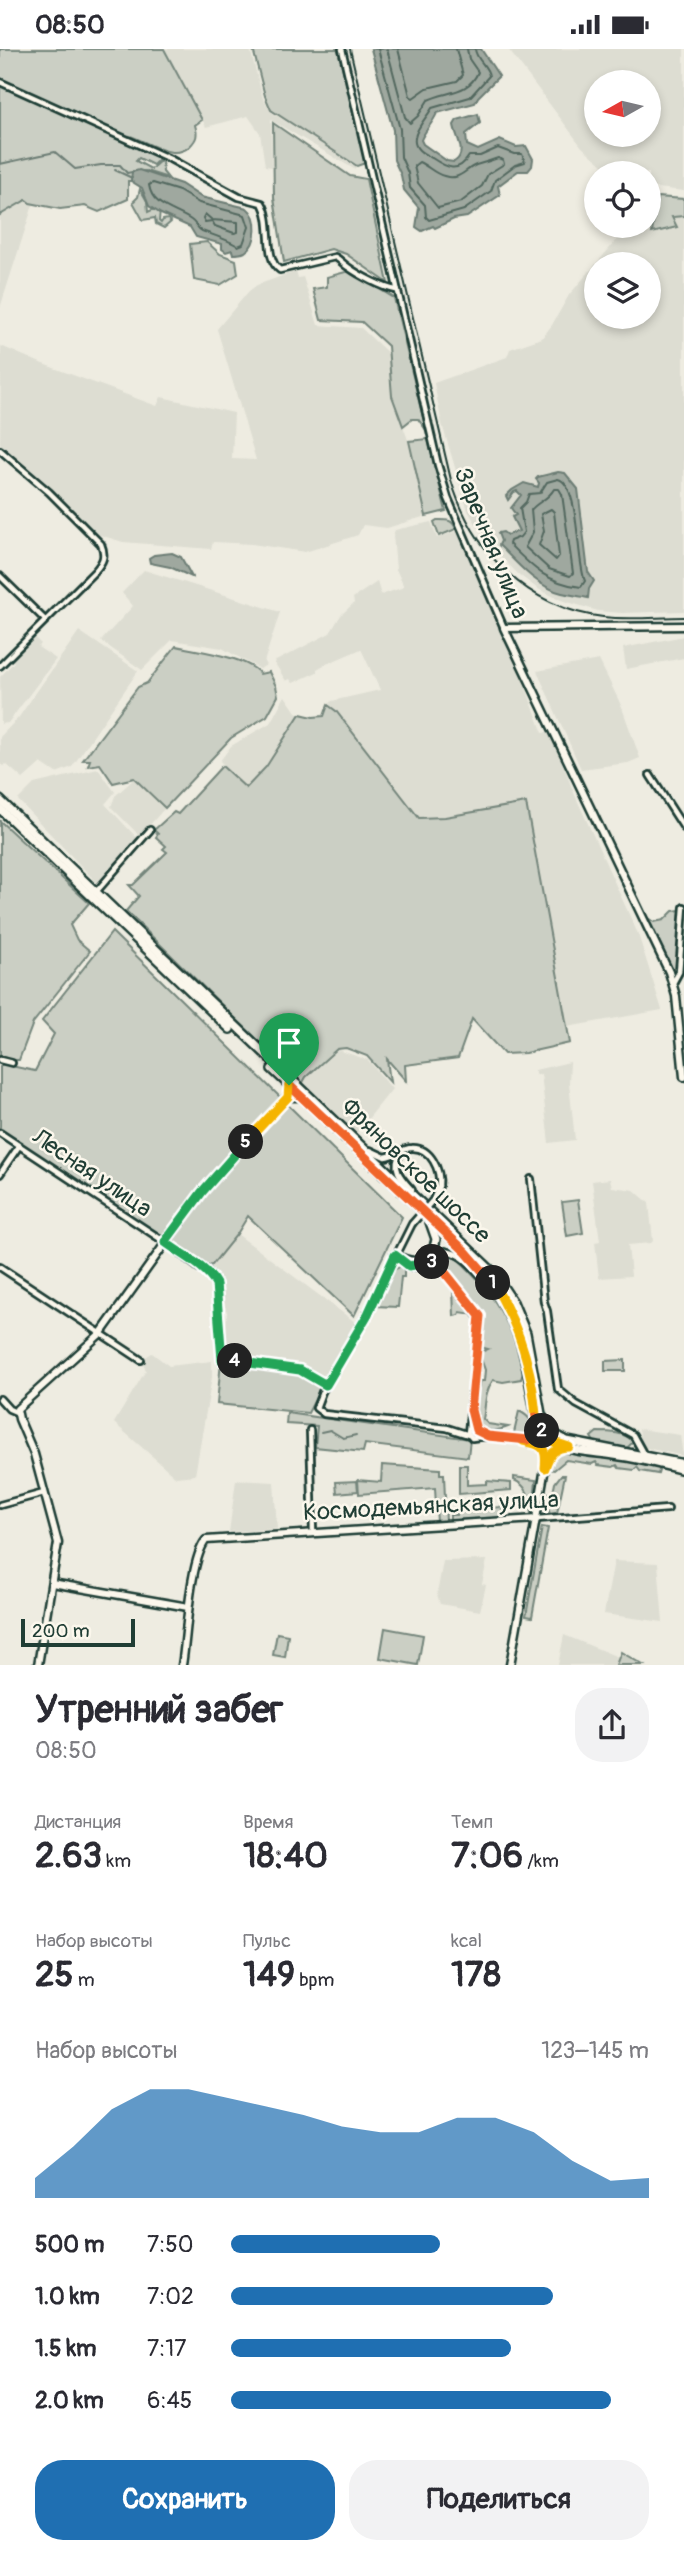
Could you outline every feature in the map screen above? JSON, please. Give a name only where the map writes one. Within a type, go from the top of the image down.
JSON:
[{"type":"main road","name":"Фряновское шоссе","points":[[0,800],[268,1059],[358,1141],[488,1276],[510,1314],[524,1351],[536,1417]]},
{"type":"main road","name":"Фряновское шоссе","points":[[0,809],[289,1085],[493,1272],[513,1303],[526,1333],[541,1414],[544,1424],[555,1436],[567,1441],[628,1452]]},
{"type":"main road","points":[[395,1255],[416,1263],[433,1249],[435,1233],[421,1205]]},
{"type":"main road","points":[[536,1417],[548,1437],[556,1443],[684,1470]]},
{"type":"main road","points":[[628,1452],[684,1464]]},
{"type":"street","name":"Заречная улица","points":[[342,49],[396,290],[448,498],[504,628],[673,984],[684,1077]]},
{"type":"street","points":[[0,82],[170,159],[239,197],[262,203],[269,221],[272,262],[280,270],[334,257],[388,289],[396,290]]},
{"type":"street","points":[[0,450],[48,492],[101,544],[104,552],[102,563],[0,666]]},
{"type":"street","points":[[0,576],[46,620]]},
{"type":"street","points":[[504,628],[684,626]]},
{"type":"street","points":[[650,775],[684,828]]},
{"type":"street","points":[[96,892],[150,830]]},
{"type":"street","name":"Заречная улица","points":[[673,984],[678,972],[684,907]]},
{"type":"street","points":[[0,1060],[12,1063]]},
{"type":"street","points":[[288,1097],[289,1085]]},
{"type":"street","points":[[16,1412],[19,1405],[101,1333],[202,1192],[288,1097],[303,1097]]},
{"type":"street","name":"Лесная улица","points":[[0,1133],[165,1242],[199,1268],[207,1270],[216,1284],[222,1360],[300,1370],[326,1385]]},
{"type":"street","points":[[358,1141],[374,1153],[385,1157],[418,1148],[428,1154],[438,1169],[439,1186],[433,1200],[412,1224],[368,1314],[326,1385],[316,1408],[324,1414],[447,1428],[469,1434],[523,1441],[541,1447],[546,1454],[545,1468],[510,1665]]},
{"type":"street","points":[[0,1174],[19,1145]]},
{"type":"street","points":[[404,1150],[396,1162],[398,1172],[421,1205]]},
{"type":"street","points":[[531,1179],[542,1289],[558,1389],[571,1400],[633,1435],[644,1455]]},
{"type":"street","points":[[395,1255],[409,1266],[427,1263],[436,1254],[445,1251],[458,1255],[474,1269],[510,1314]]},
{"type":"street","points":[[443,1270],[438,1259],[445,1251]]},
{"type":"street","points":[[427,1263],[436,1264],[443,1270],[480,1318],[469,1434]]},
{"type":"street","points":[[0,1267],[141,1360]]},
{"type":"street","points":[[0,1399],[16,1412],[34,1454],[58,1543],[38,1665]]},
{"type":"street","points":[[471,1410],[477,1431]]},
{"type":"street","points":[[523,1441],[535,1436],[536,1417]]},
{"type":"street","points":[[469,1434],[473,1429],[488,1436]]},
{"type":"street","points":[[310,1430],[313,1532]]},
{"type":"street","points":[[628,1452],[635,1446],[633,1435]]},
{"type":"street","points":[[545,1468],[553,1451],[569,1447]]},
{"type":"street","points":[[0,1504],[45,1492]]},
{"type":"street","name":"Космодемьянская улица","points":[[188,1608],[200,1549],[206,1540],[668,1509]]},
{"type":"street","points":[[52,1583],[188,1608],[182,1665]]},
{"type":"shaded area","points":[[0,49],[164,49],[202,120],[195,125],[195,139],[190,146],[176,152],[130,136],[128,141],[161,157],[153,165],[139,158],[136,161],[151,169],[162,159],[163,172],[168,178],[146,171],[133,171],[131,181],[128,181],[128,199],[99,212],[85,206],[60,209],[26,200],[0,215]]},
{"type":"shaded area","points":[[165,49],[250,49],[263,98],[271,112],[357,166],[354,169],[271,120],[272,167],[265,166],[260,133],[248,116],[206,127]]},
{"type":"shaded area","points":[[253,49],[338,49],[365,163],[357,166],[271,110]]},
{"type":"shaded area","points":[[508,49],[684,49],[684,191],[661,188],[661,161],[598,161],[582,147]]},
{"type":"shaded area","points":[[273,123],[350,176],[366,179],[388,283],[346,254],[331,249],[284,262],[274,198]]},
{"type":"shaded area","points":[[0,184],[39,186],[0,308]]},
{"type":"shaded area","points":[[140,189],[147,201],[148,212],[160,210],[159,221],[161,223],[168,219],[171,222],[164,228],[156,224],[155,218],[143,220],[133,202]]},
{"type":"shaded area","points":[[661,197],[684,199],[684,216],[672,217],[677,227],[661,231]]},
{"type":"shaded area","points":[[684,216],[684,611],[598,611],[561,600],[538,589],[518,574],[488,543],[468,511],[442,424],[434,383],[507,357],[510,349],[542,338],[569,295],[584,278],[584,329],[661,329],[661,252],[606,252],[619,238],[661,238],[661,231],[676,227],[672,217]]},
{"type":"shaded area","points":[[207,242],[220,254],[236,260],[238,274],[220,285],[194,280],[190,244]]},
{"type":"shaded area","points":[[296,271],[298,278],[303,277],[318,325],[361,328],[390,355],[392,396],[411,448],[426,516],[387,528],[363,525],[358,535],[305,552],[252,544],[213,542],[211,549],[123,542],[100,535],[0,445],[1,346],[157,406],[161,397],[234,413],[232,459],[256,460],[217,329],[257,285]]},
{"type":"shaded area","points":[[349,271],[394,298],[426,430],[418,419],[412,419],[403,426],[392,396],[388,346],[362,322],[321,320],[313,289],[327,287],[327,277]]},
{"type":"shaded area","points":[[428,439],[446,511],[426,516],[409,441]]},
{"type":"shaded area","points":[[449,521],[456,529],[439,536],[434,522]]},
{"type":"shaded area","points":[[431,522],[437,538],[457,531],[516,662],[543,733],[550,731],[574,793],[638,934],[662,1010],[567,1027],[526,803],[445,817],[419,818],[329,703],[380,690],[361,649],[324,665],[317,669],[317,672],[293,683],[290,679],[286,681],[274,662],[330,633],[341,615],[354,603],[353,598],[377,582],[381,595],[404,587],[396,569],[393,535],[395,530]]},
{"type":"shaded area","points":[[144,570],[280,612],[264,662],[266,665],[260,669],[222,648],[172,640],[142,670],[101,641],[133,606],[122,593]]},
{"type":"shaded area","points":[[79,631],[138,671],[72,767],[56,773],[41,763],[23,779],[6,764],[0,764],[0,737],[19,717]]},
{"type":"shaded area","points":[[33,636],[41,644],[38,647],[56,659],[8,723],[1,724],[0,677],[14,662],[10,658]]},
{"type":"shaded area","points":[[684,636],[684,658],[626,669],[623,648]]},
{"type":"shaded area","points":[[176,646],[234,659],[254,668],[260,674],[269,672],[278,696],[267,716],[231,738],[165,808],[134,778],[113,783],[100,764],[88,766],[90,760],[83,760],[138,687],[147,683]]},
{"type":"shaded area","points":[[599,660],[621,705],[640,758],[628,763],[581,769],[537,671]]},
{"type":"shaded area","points":[[285,696],[300,714],[266,767],[246,788],[220,761],[231,746],[270,723]]},
{"type":"shaded area","points":[[328,705],[336,711],[419,818],[445,817],[526,803],[570,1043],[525,1053],[504,1054],[472,1019],[458,1058],[405,1065],[406,1081],[387,1059],[390,1082],[367,1056],[346,1048],[337,1049],[306,1077],[302,1084],[296,1078],[299,1073],[295,1075],[277,1059],[126,911],[139,896],[129,885],[133,885],[167,852],[163,849],[166,846],[156,837],[158,834],[154,830],[174,812],[178,814],[222,766],[246,788],[266,767],[300,714],[324,716]]},
{"type":"shaded area","points":[[98,769],[115,792],[105,804],[138,839],[99,885],[18,800],[34,784]]},
{"type":"shaded area","points":[[134,779],[164,809],[140,836],[111,807],[115,796]]},
{"type":"shaded area","points":[[0,821],[89,903],[70,925],[77,940],[90,951],[33,1023],[19,1060],[0,1055]]},
{"type":"shaded area","points":[[681,910],[677,972],[673,975],[646,917],[654,922],[664,920],[673,911]]},
{"type":"shaded area","points":[[112,932],[281,1098],[203,1185],[163,1237],[0,1130],[0,1067],[2,1064],[35,1071],[54,1034],[42,1021]]},
{"type":"shaded area","points":[[338,1050],[368,1060],[392,1089],[356,1134],[302,1082]]},
{"type":"shaded area","points":[[570,1062],[569,1083],[575,1140],[549,1143],[541,1074],[535,1075],[535,1070]]},
{"type":"shaded area","points":[[286,1103],[402,1217],[354,1316],[248,1216],[212,1265],[204,1267],[170,1241],[207,1188],[209,1189]]},
{"type":"shaded area","points":[[610,1179],[612,1187],[634,1190],[649,1203],[653,1241],[628,1245],[631,1276],[599,1278],[595,1242],[600,1241],[592,1181]]},
{"type":"shaded area","points":[[578,1200],[583,1233],[567,1236],[562,1202]]},
{"type":"shaded area","points":[[237,1234],[355,1322],[324,1382],[225,1361],[227,1312],[212,1265]]},
{"type":"shaded area","points":[[446,1256],[461,1262],[488,1292],[515,1341],[524,1369],[521,1379],[503,1382],[493,1380],[487,1394],[483,1419],[488,1424],[508,1427],[486,1430],[476,1419],[475,1400],[481,1381],[484,1381],[485,1370],[479,1353],[488,1349],[480,1347],[482,1317],[443,1266],[442,1259]]},
{"type":"shaded area","points":[[401,1266],[404,1269],[404,1277],[401,1277],[398,1307],[374,1306],[390,1272]]},
{"type":"shaded area","points":[[453,1288],[477,1317],[460,1312],[454,1316]]},
{"type":"shaded area","points":[[152,1353],[169,1366],[212,1361],[212,1377],[195,1475],[176,1477],[114,1423],[146,1370],[141,1360]]},
{"type":"shaded area","points":[[625,1360],[625,1371],[605,1371],[605,1361]]},
{"type":"shaded area","points":[[221,1361],[302,1370],[324,1382],[308,1413],[217,1404]]},
{"type":"shaded area","points":[[519,1411],[532,1423],[532,1437],[514,1433]]},
{"type":"shaded area","points":[[287,1413],[470,1439],[468,1457],[365,1444],[363,1452],[315,1447],[317,1426],[286,1424]]},
{"type":"shaded area","points":[[639,1429],[680,1435],[683,1456],[642,1447]]},
{"type":"shaded area","points":[[597,1432],[622,1434],[633,1442],[627,1448],[595,1443],[591,1437]]},
{"type":"shaded area","points":[[565,1450],[660,1467],[658,1474],[640,1471],[637,1467],[634,1470],[619,1468],[617,1465],[613,1467],[598,1465],[596,1462],[592,1464],[566,1460],[554,1470],[549,1469],[554,1457]]},
{"type":"shaded area","points":[[382,1465],[440,1469],[440,1474],[444,1474],[446,1523],[437,1523],[435,1488],[359,1494],[358,1480],[381,1482]]},
{"type":"shaded area","points":[[459,1465],[467,1465],[467,1485],[487,1484],[487,1481],[511,1483],[511,1490],[459,1494]]},
{"type":"shaded area","points":[[561,1475],[565,1475],[557,1513],[550,1514],[546,1502],[548,1493],[553,1493],[555,1483]]},
{"type":"shaded area","points":[[514,1477],[536,1480],[533,1516],[526,1490]]},
{"type":"shaded area","points":[[236,1480],[274,1482],[277,1529],[229,1532]]},
{"type":"shaded area","points":[[357,1481],[358,1491],[337,1493],[336,1482]]},
{"type":"shaded area","points":[[502,1507],[503,1520],[450,1523],[450,1515],[457,1515],[457,1510]]},
{"type":"shaded area","points":[[542,1527],[548,1528],[532,1617],[526,1616]]},
{"type":"shaded area","points":[[487,1560],[482,1584],[486,1585],[480,1611],[440,1604],[437,1594],[443,1561]]},
{"type":"shaded area","points":[[614,1561],[658,1563],[663,1622],[604,1614]]},
{"type":"shaded area","points":[[385,1628],[423,1635],[418,1665],[380,1658]]},
{"type":"shaded area","points":[[277,1633],[288,1635],[285,1657],[273,1655]]},
{"type":"shaded area","points":[[564,1635],[618,1657],[616,1665],[558,1665]]},
{"type":"shaded area","points":[[621,1652],[643,1665],[616,1665]]},
{"type":"water","points":[[371,49],[481,49],[499,76],[475,103],[437,113],[421,140],[447,161],[454,162],[461,150],[454,125],[457,120],[478,114],[480,123],[466,134],[467,145],[478,150],[500,140],[516,147],[526,146],[533,159],[532,166],[528,171],[518,171],[498,186],[500,195],[467,217],[422,231],[416,227],[419,208],[404,190],[394,160],[393,130]]},
{"type":"water","points":[[139,170],[181,184],[201,197],[247,208],[255,224],[255,237],[249,248],[240,254],[233,254],[232,250],[226,252],[222,249],[222,244],[196,237],[190,227],[149,206],[142,188],[131,181],[132,172]]},
{"type":"water","points":[[565,473],[578,489],[588,572],[594,581],[588,598],[562,593],[544,585],[527,573],[499,545],[501,541],[498,533],[507,535],[519,531],[512,517],[516,515],[511,508],[521,495],[517,491],[508,500],[506,496],[524,483],[538,487],[538,477]]},
{"type":"water","points":[[172,553],[181,557],[192,577],[170,567],[150,563],[149,558],[154,555]]},
{"type":"waterway","points":[[0,164],[55,152],[75,169],[120,165],[127,173],[132,172]]},
{"type":"waterway","points":[[115,170],[132,178]]},
{"type":"waterway","points":[[321,1432],[330,1430],[343,1438],[356,1435]]},
{"type":"railway","points":[[350,49],[451,480],[460,506],[473,530],[506,572],[550,602],[603,617],[684,617]]},
{"type":"route","points":[[289,1085],[288,1097],[234,1154],[165,1242],[199,1268],[207,1270],[216,1284],[222,1360],[300,1370],[326,1385],[368,1314],[395,1255],[409,1266],[433,1262],[443,1270],[480,1316],[471,1410],[476,1430],[488,1436],[523,1441],[528,1440],[534,1438],[535,1436],[536,1434],[536,1417],[548,1437],[569,1447],[553,1451],[545,1468],[545,1451],[536,1444],[523,1441],[534,1438],[536,1434],[537,1431],[536,1417],[521,1338],[488,1276],[289,1085]]}]
